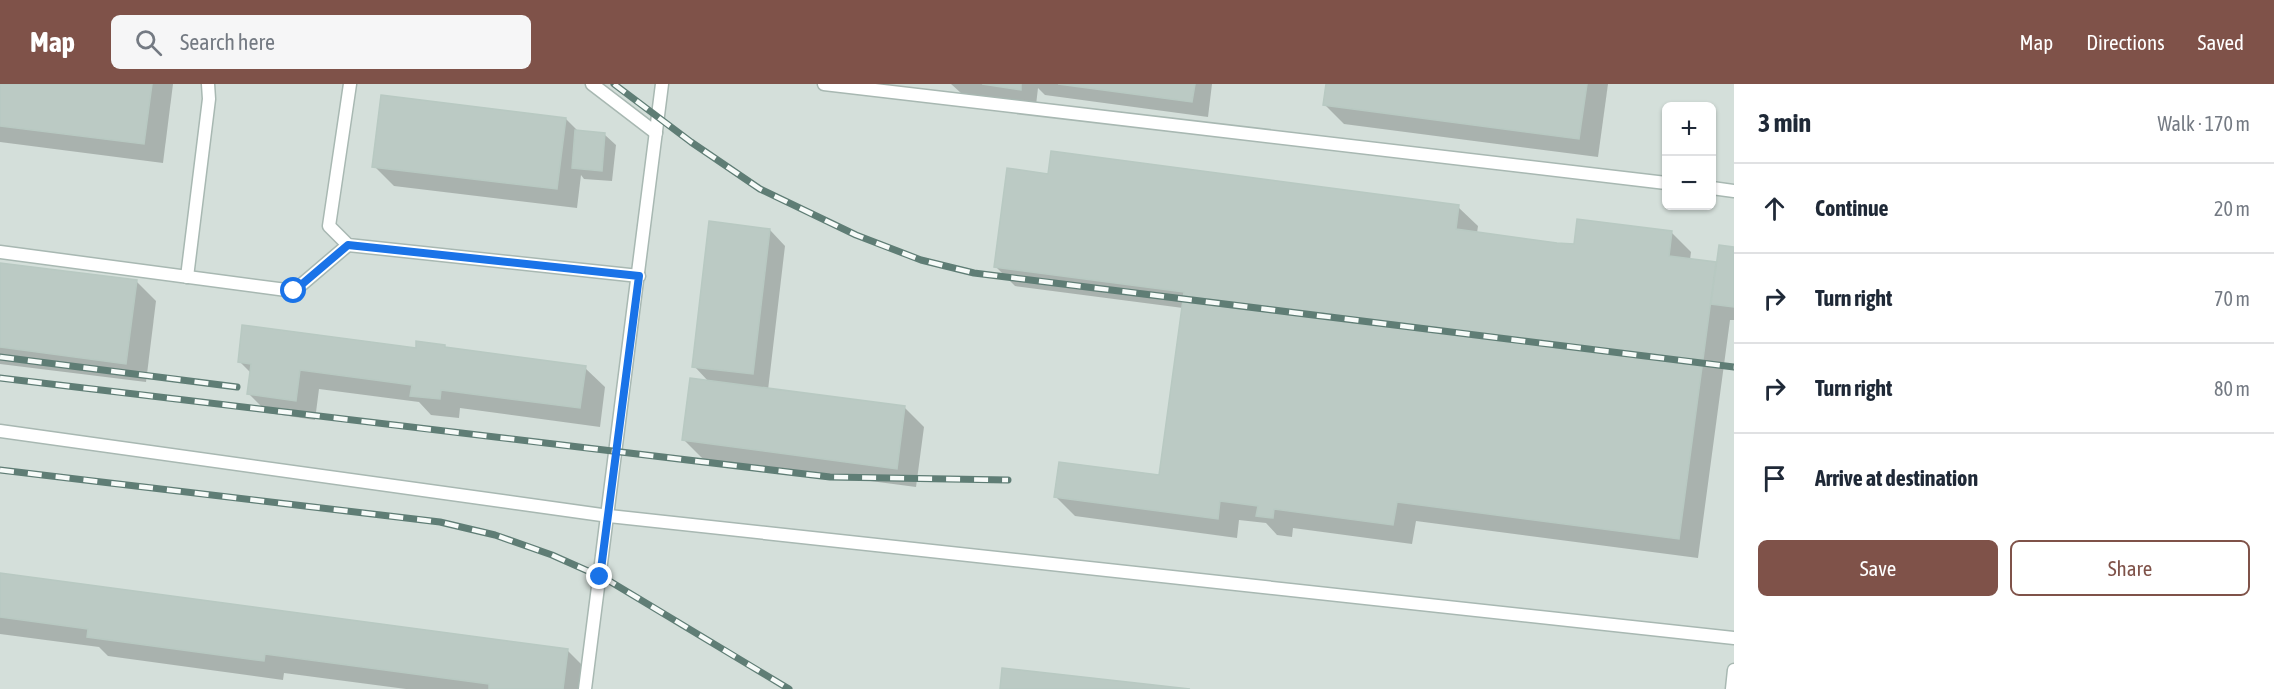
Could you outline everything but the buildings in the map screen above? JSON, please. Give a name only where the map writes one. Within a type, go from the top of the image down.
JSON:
[{"type":"lane","points":[[187,278],[209,99],[208,84]]},
{"type":"lane","points":[[350,84],[329,226],[348,245],[639,276]]},
{"type":"lane","points":[[592,84],[656,133]]},
{"type":"lane","points":[[585,689],[609,516],[662,84]]},
{"type":"lane","points":[[824,84],[1662,183]]},
{"type":"lane","points":[[1716,189],[1734,191]]},
{"type":"lane","points":[[0,252],[294,291],[348,245]]},
{"type":"lane","points":[[0,431],[609,516],[1734,638]]},
{"type":"lane","points":[[1732,689],[1734,670]]},
{"type":"shaded area","points":[[0,84],[1734,84],[1734,689],[0,689]]},
{"type":"railway","points":[[614,84],[691,142],[760,189],[856,235],[921,260],[974,273],[1734,367]]},
{"type":"railway","points":[[0,357],[237,387]]},
{"type":"railway","points":[[0,378],[830,477],[1008,480]]},
{"type":"railway","points":[[0,470],[440,522],[495,535],[552,555],[606,579],[789,689]]},
{"type":"route","points":[[294,291],[348,245],[639,276],[600,577]]}]
